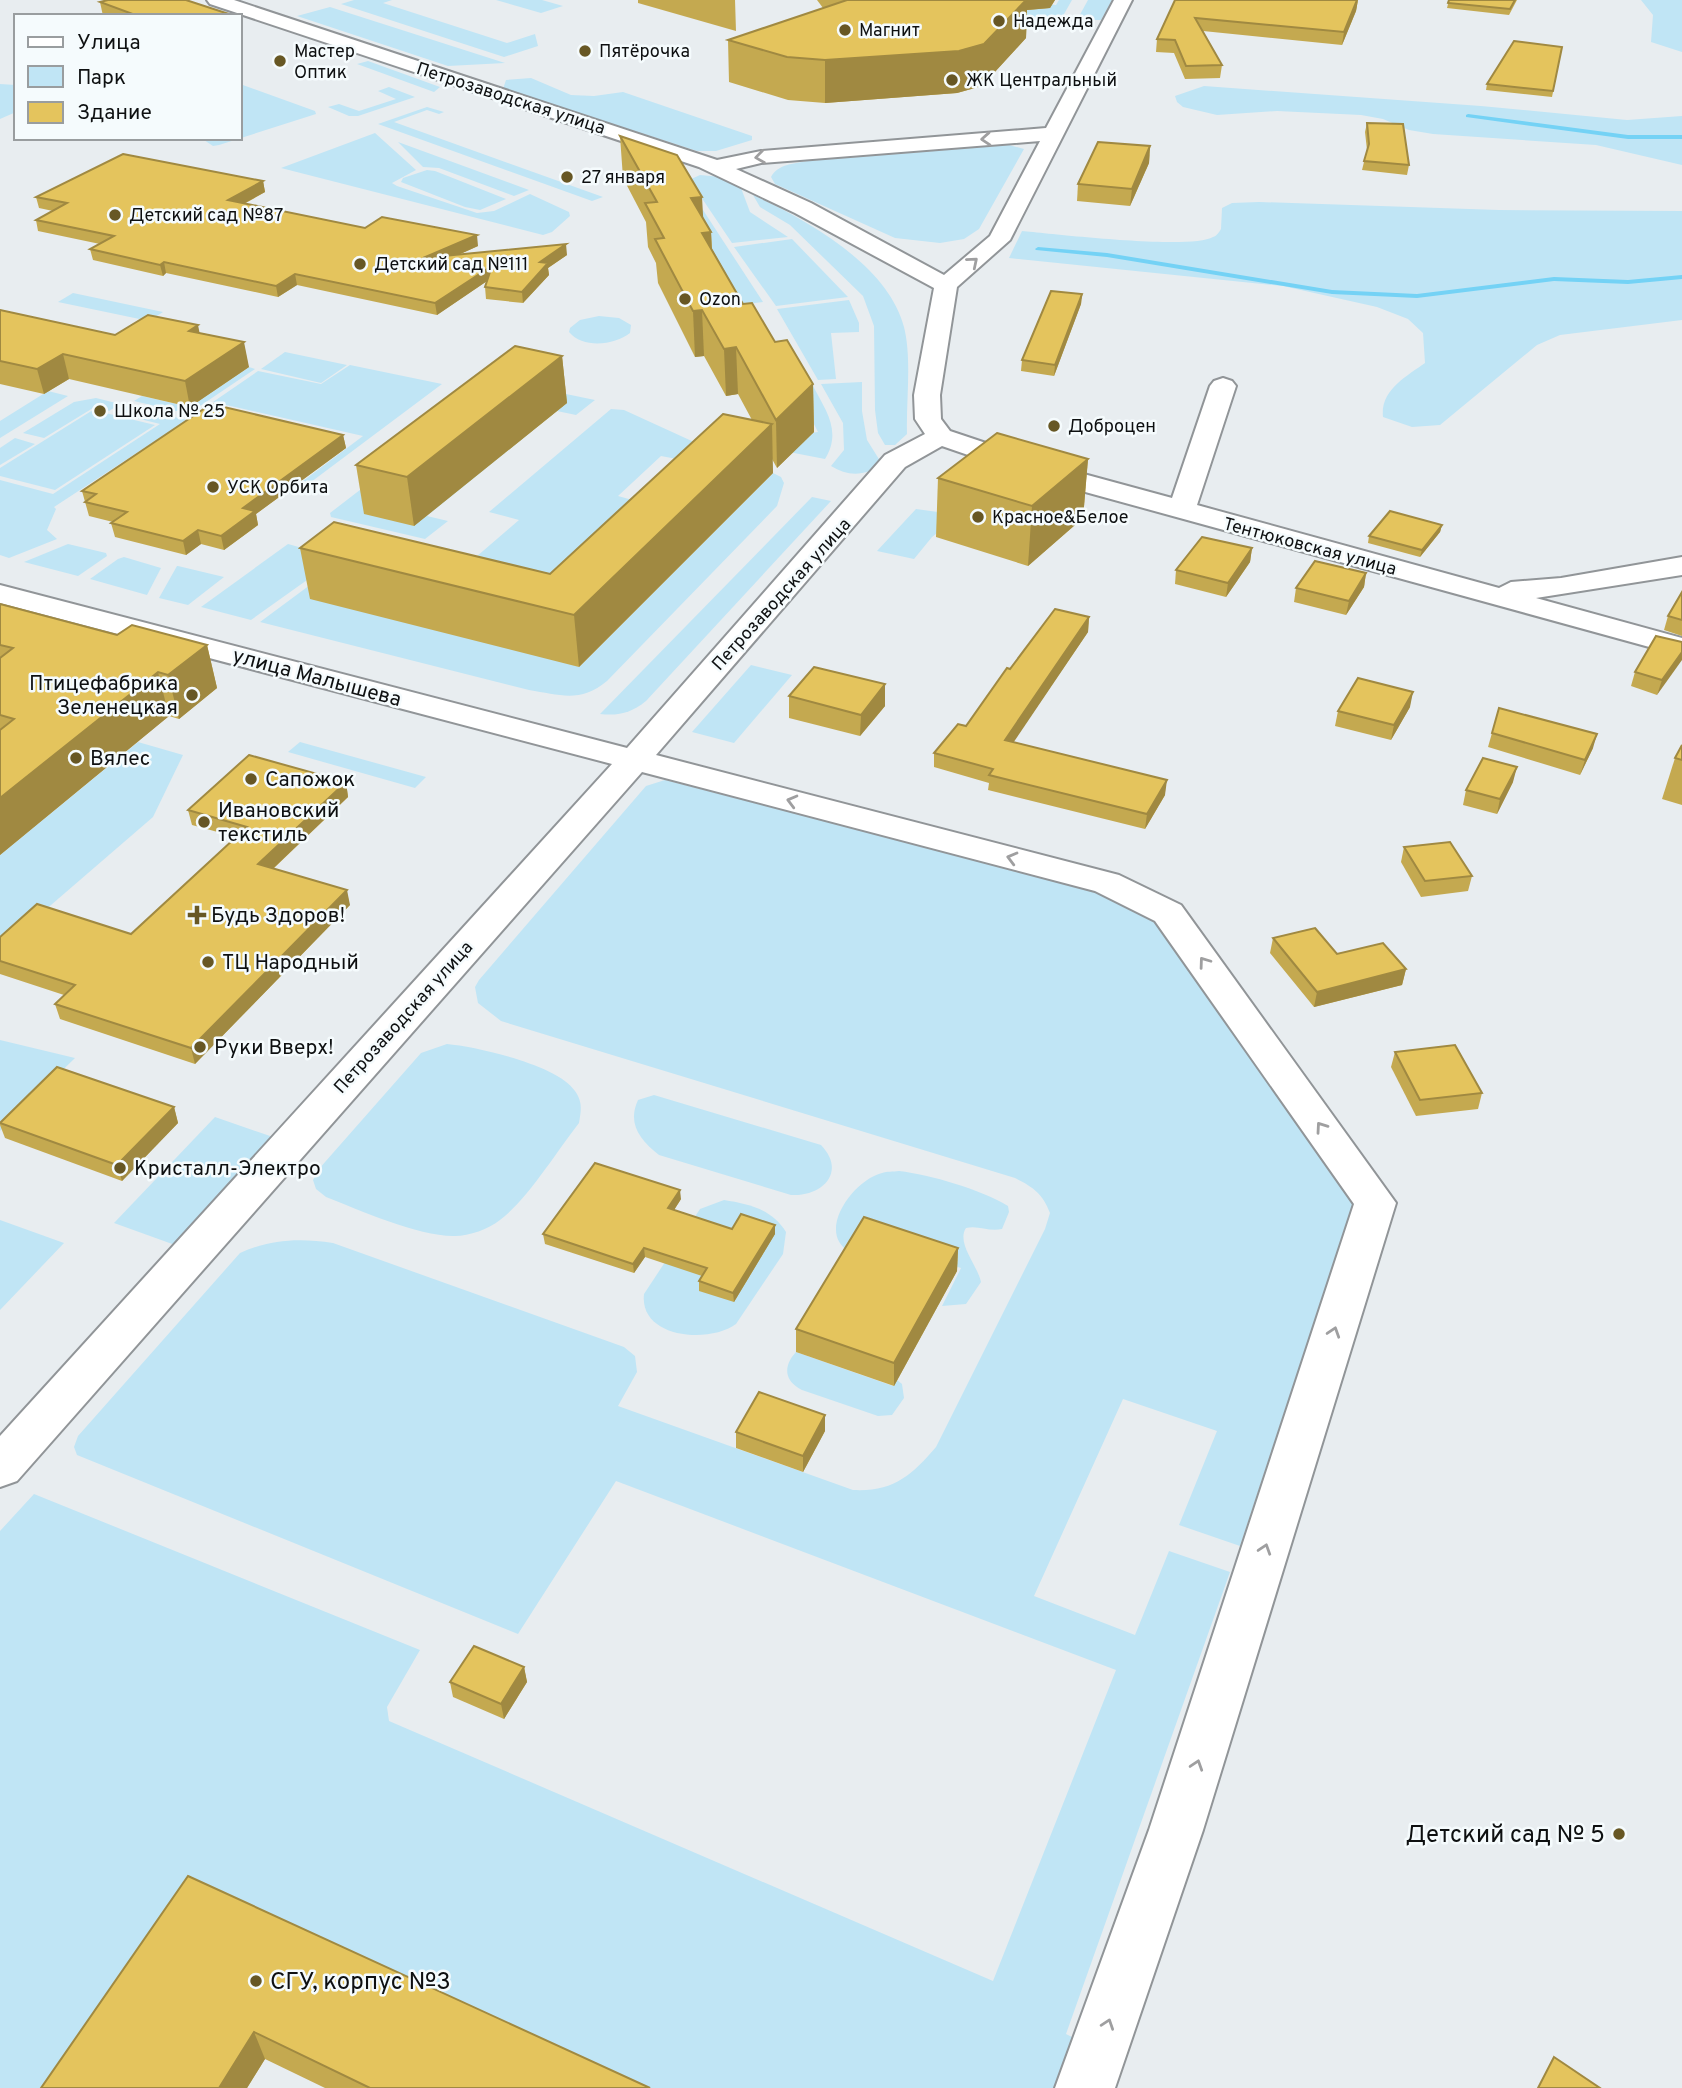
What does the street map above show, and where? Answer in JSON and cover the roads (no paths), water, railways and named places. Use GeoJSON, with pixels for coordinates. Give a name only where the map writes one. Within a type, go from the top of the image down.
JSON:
{"type":"FeatureCollection","features":[{"type":"Feature","properties":{"kind":"street","name":"Петрозаводская улица"},"geometry":{"type":"LineString","coordinates":[[216,0],[715,167],[803,208],[946,285]]}},
{"type":"Feature","properties":{"kind":"street"},"geometry":{"type":"LineString","coordinates":[[941,437],[928,419],[927,395],[946,285],[999,240],[1124,0]]}},
{"type":"Feature","properties":{"kind":"street"},"geometry":{"type":"LineString","coordinates":[[715,167],[761,157],[1054,134]]}},
{"type":"Feature","properties":{"kind":"street"},"geometry":{"type":"LineString","coordinates":[[1182,510],[1223,386]]}},
{"type":"Feature","properties":{"kind":"street","name":"Петрозаводская улица"},"geometry":{"type":"LineString","coordinates":[[0,1468],[634,760],[895,461],[915,448],[941,437]]}},
{"type":"Feature","properties":{"kind":"street","name":"Тентюковская улица"},"geometry":{"type":"LineString","coordinates":[[941,437],[1048,473],[1682,647]]}},
{"type":"Feature","properties":{"kind":"street"},"geometry":{"type":"LineString","coordinates":[[1485,594],[1561,587],[1682,566]]}},
{"type":"Feature","properties":{"kind":"street","name":"улица Малышева"},"geometry":{"type":"LineString","coordinates":[[0,594],[1107,883],[1168,913],[1375,1203],[1176,1830],[1085,2088]]}},
{"type":"Feature","properties":{"kind":"waterway"},"geometry":{"type":"LineString","coordinates":[[1468,116],[1628,137],[1682,137]]}},
{"type":"Feature","properties":{"kind":"waterway"},"geometry":{"type":"LineString","coordinates":[[1038,249],[1107,255],[1332,292],[1417,296],[1554,279],[1628,282],[1682,277]]}},
{"type":"Feature","properties":{"kind":"place","name":"Надежда"},"geometry":{"type":"Point","coordinates":[999,21]}},
{"type":"Feature","properties":{"kind":"place","name":"Магнит"},"geometry":{"type":"Point","coordinates":[845,30]}},
{"type":"Feature","properties":{"kind":"place","name":"Пятёрочка"},"geometry":{"type":"Point","coordinates":[585,51]}},
{"type":"Feature","properties":{"kind":"place","name":"Мастер Оптик"},"geometry":{"type":"Point","coordinates":[280,61]}},
{"type":"Feature","properties":{"kind":"place","name":"ЖК Центральный"},"geometry":{"type":"Point","coordinates":[952,80]}},
{"type":"Feature","properties":{"kind":"place","name":"27 января"},"geometry":{"type":"Point","coordinates":[567,177]}},
{"type":"Feature","properties":{"kind":"place","name":"Детский сад №87"},"geometry":{"type":"Point","coordinates":[115,215]}},
{"type":"Feature","properties":{"kind":"place","name":"Детский сад №111"},"geometry":{"type":"Point","coordinates":[360,264]}},
{"type":"Feature","properties":{"kind":"place","name":"Ozon"},"geometry":{"type":"Point","coordinates":[685,299]}},
{"type":"Feature","properties":{"kind":"place","name":"Школа № 25"},"geometry":{"type":"Point","coordinates":[100,411]}},
{"type":"Feature","properties":{"kind":"place","name":"Доброцен"},"geometry":{"type":"Point","coordinates":[1054,426]}},
{"type":"Feature","properties":{"kind":"place","name":"УСК Орбита"},"geometry":{"type":"Point","coordinates":[213,487]}},
{"type":"Feature","properties":{"kind":"place","name":"Красное&Белое"},"geometry":{"type":"Point","coordinates":[978,517]}},
{"type":"Feature","properties":{"kind":"place","name":"Птицефабрика Зеленецкая"},"geometry":{"type":"Point","coordinates":[192,695]}},
{"type":"Feature","properties":{"kind":"place","name":"Вялес"},"geometry":{"type":"Point","coordinates":[76,758]}},
{"type":"Feature","properties":{"kind":"place","name":"Сапожок"},"geometry":{"type":"Point","coordinates":[251,779]}},
{"type":"Feature","properties":{"kind":"place","name":"Ивановский текстиль"},"geometry":{"type":"Point","coordinates":[204,822]}},
{"type":"Feature","properties":{"kind":"place","name":"Будь Здоров!"},"geometry":{"type":"Point","coordinates":[197,915]}},
{"type":"Feature","properties":{"kind":"place","name":"ТЦ Народный"},"geometry":{"type":"Point","coordinates":[208,962]}},
{"type":"Feature","properties":{"kind":"place","name":"Руки Вверх!"},"geometry":{"type":"Point","coordinates":[200,1047]}},
{"type":"Feature","properties":{"kind":"place","name":"Кристалл-Электро"},"geometry":{"type":"Point","coordinates":[120,1168]}},
{"type":"Feature","properties":{"kind":"place","name":"Детский сад № 5"},"geometry":{"type":"Point","coordinates":[1619,1834]}},
{"type":"Feature","properties":{"kind":"place","name":"СГУ, корпус №3"},"geometry":{"type":"Point","coordinates":[256,1981]}}]}
